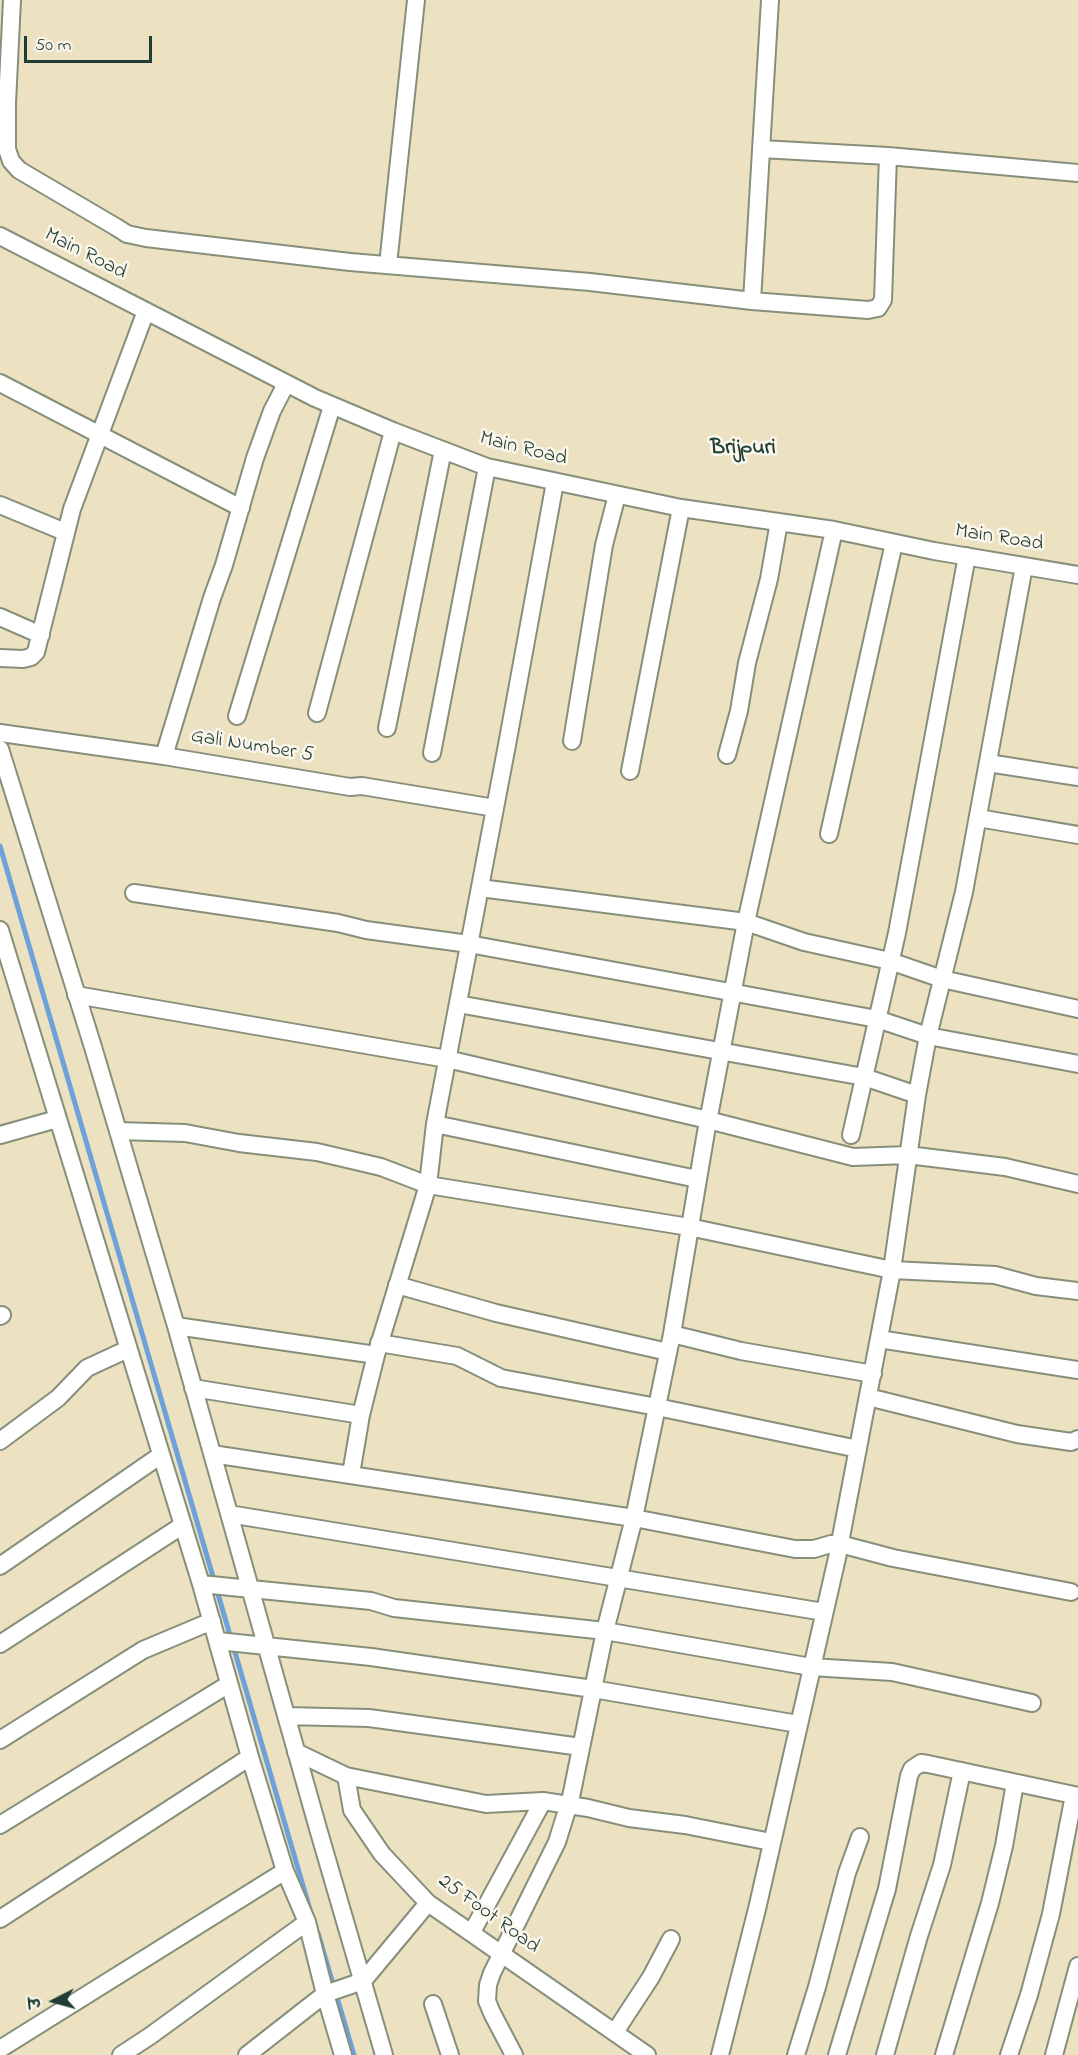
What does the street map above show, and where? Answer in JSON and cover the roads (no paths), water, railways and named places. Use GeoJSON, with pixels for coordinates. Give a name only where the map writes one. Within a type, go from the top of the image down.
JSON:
{"type":"FeatureCollection","features":[{"type":"Feature","properties":{"kind":"street"},"geometry":{"type":"LineString","coordinates":[[12,0],[7,139],[10,161],[19,170],[116,228],[136,236],[388,265],[590,282],[752,301],[868,310],[878,308],[883,300],[888,156]]}},
{"type":"Feature","properties":{"kind":"street"},"geometry":{"type":"LineString","coordinates":[[388,265],[416,0]]}},
{"type":"Feature","properties":{"kind":"street"},"geometry":{"type":"LineString","coordinates":[[752,301],[770,0]]}},
{"type":"Feature","properties":{"kind":"street"},"geometry":{"type":"LineString","coordinates":[[761,149],[888,156],[1078,173]]}},
{"type":"Feature","properties":{"kind":"street","name":"Main Road"},"geometry":{"type":"LineString","coordinates":[[0,236],[332,406],[487,467],[681,508],[834,530],[894,543],[1078,575]]}},
{"type":"Feature","properties":{"kind":"street"},"geometry":{"type":"LineString","coordinates":[[0,658],[31,657],[36,652],[72,509],[146,311]]}},
{"type":"Feature","properties":{"kind":"street"},"geometry":{"type":"LineString","coordinates":[[0,383],[241,508]]}},
{"type":"Feature","properties":{"kind":"street"},"geometry":{"type":"LineString","coordinates":[[164,756],[255,458],[272,411],[286,384]]}},
{"type":"Feature","properties":{"kind":"street"},"geometry":{"type":"LineString","coordinates":[[237,716],[332,406]]}},
{"type":"Feature","properties":{"kind":"street"},"geometry":{"type":"LineString","coordinates":[[317,713],[393,431]]}},
{"type":"Feature","properties":{"kind":"street"},"geometry":{"type":"LineString","coordinates":[[387,728],[443,450]]}},
{"type":"Feature","properties":{"kind":"street"},"geometry":{"type":"LineString","coordinates":[[432,753],[487,467]]}},
{"type":"Feature","properties":{"kind":"street"},"geometry":{"type":"LineString","coordinates":[[351,1474],[361,1415],[377,1349],[428,1185],[435,1124],[555,482]]}},
{"type":"Feature","properties":{"kind":"street"},"geometry":{"type":"LineString","coordinates":[[572,741],[604,545],[617,495]]}},
{"type":"Feature","properties":{"kind":"street"},"geometry":{"type":"LineString","coordinates":[[0,505],[65,532]]}},
{"type":"Feature","properties":{"kind":"street"},"geometry":{"type":"LineString","coordinates":[[630,771],[681,508]]}},
{"type":"Feature","properties":{"kind":"street"},"geometry":{"type":"LineString","coordinates":[[727,755],[739,711],[747,663],[769,579],[779,522]]}},
{"type":"Feature","properties":{"kind":"street"},"geometry":{"type":"LineString","coordinates":[[514,2055],[492,2013],[488,2001],[488,1985],[501,1953],[557,1842],[569,1805],[605,1631],[634,1518],[672,1334],[697,1179],[746,922],[834,530]]}},
{"type":"Feature","properties":{"kind":"street"},"geometry":{"type":"LineString","coordinates":[[829,834],[894,543]]}},
{"type":"Feature","properties":{"kind":"street"},"geometry":{"type":"LineString","coordinates":[[850,1135],[890,961],[967,556]]}},
{"type":"Feature","properties":{"kind":"street"},"geometry":{"type":"LineString","coordinates":[[720,2055],[757,1910],[840,1544],[892,1270],[927,1035],[964,892],[1024,566]]}},
{"type":"Feature","properties":{"kind":"street"},"geometry":{"type":"LineString","coordinates":[[0,617],[41,635]]}},
{"type":"Feature","properties":{"kind":"street","name":"Gali Number 5"},"geometry":{"type":"LineString","coordinates":[[0,733],[164,756],[350,787],[362,786],[495,808]]}},
{"type":"Feature","properties":{"kind":"street"},"geometry":{"type":"LineString","coordinates":[[0,749],[176,1326],[384,2055]]}},
{"type":"Feature","properties":{"kind":"street"},"geometry":{"type":"LineString","coordinates":[[988,763],[1078,777]]}},
{"type":"Feature","properties":{"kind":"street"},"geometry":{"type":"LineString","coordinates":[[978,818],[1078,835]]}},
{"type":"Feature","properties":{"kind":"street"},"geometry":{"type":"LineString","coordinates":[[480,888],[746,922],[804,942],[890,961],[942,979],[1078,1009]]}},
{"type":"Feature","properties":{"kind":"street"},"geometry":{"type":"LineString","coordinates":[[134,893],[470,944],[877,1019],[927,1035],[1078,1064]]}},
{"type":"Feature","properties":{"kind":"street"},"geometry":{"type":"LineString","coordinates":[[0,930],[4,958],[57,1119],[201,1584],[285,1871],[307,1922],[343,2055]]}},
{"type":"Feature","properties":{"kind":"street"},"geometry":{"type":"LineString","coordinates":[[76,995],[447,1059],[708,1120],[853,1157],[908,1155],[1005,1167],[1078,1184]]}},
{"type":"Feature","properties":{"kind":"street"},"geometry":{"type":"LineString","coordinates":[[458,1004],[864,1077],[917,1095]]}},
{"type":"Feature","properties":{"kind":"street"},"geometry":{"type":"LineString","coordinates":[[0,1135],[57,1119]]}},
{"type":"Feature","properties":{"kind":"street"},"geometry":{"type":"LineString","coordinates":[[435,1124],[697,1179]]}},
{"type":"Feature","properties":{"kind":"street"},"geometry":{"type":"LineString","coordinates":[[118,1131],[185,1133],[239,1143],[317,1152],[381,1167],[428,1185],[689,1227],[892,1270],[995,1275],[1036,1286],[1078,1291]]}},
{"type":"Feature","properties":{"kind":"street"},"geometry":{"type":"LineString","coordinates":[[397,1285],[496,1312],[668,1352]]}},
{"type":"Feature","properties":{"kind":"street"},"geometry":{"type":"LineString","coordinates":[[176,1326],[457,1356],[501,1378],[657,1407],[858,1449]]}},
{"type":"Feature","properties":{"kind":"street"},"geometry":{"type":"LineString","coordinates":[[672,1334],[741,1351],[873,1374]]}},
{"type":"Feature","properties":{"kind":"street"},"geometry":{"type":"LineString","coordinates":[[879,1339],[1078,1370]]}},
{"type":"Feature","properties":{"kind":"street"},"geometry":{"type":"LineString","coordinates":[[0,1442],[58,1398],[87,1368],[128,1349]]}},
{"type":"Feature","properties":{"kind":"street"},"geometry":{"type":"LineString","coordinates":[[193,1388],[361,1415]]}},
{"type":"Feature","properties":{"kind":"street"},"geometry":{"type":"LineString","coordinates":[[868,1397],[1017,1434],[1071,1442],[1078,1438]]}},
{"type":"Feature","properties":{"kind":"street"},"geometry":{"type":"LineString","coordinates":[[212,1454],[634,1518],[795,1549],[814,1549],[840,1544],[893,1558],[1071,1593]]}},
{"type":"Feature","properties":{"kind":"street"},"geometry":{"type":"LineString","coordinates":[[0,1566],[161,1455]]}},
{"type":"Feature","properties":{"kind":"street"},"geometry":{"type":"LineString","coordinates":[[229,1514],[824,1612]]}},
{"type":"Feature","properties":{"kind":"street"},"geometry":{"type":"LineString","coordinates":[[0,1644],[183,1526]]}},
{"type":"Feature","properties":{"kind":"street"},"geometry":{"type":"LineString","coordinates":[[201,1584],[370,1601],[394,1608],[605,1631],[811,1666],[892,1672],[1032,1703]]}},
{"type":"Feature","properties":{"kind":"street"},"geometry":{"type":"LineString","coordinates":[[0,1740],[143,1650],[212,1622]]}},
{"type":"Feature","properties":{"kind":"street"},"geometry":{"type":"LineString","coordinates":[[218,1641],[371,1657],[593,1689],[798,1724]]}},
{"type":"Feature","properties":{"kind":"street"},"geometry":{"type":"LineString","coordinates":[[0,1825],[229,1684]]}},
{"type":"Feature","properties":{"kind":"street"},"geometry":{"type":"LineString","coordinates":[[286,1716],[369,1718],[581,1747]]}},
{"type":"Feature","properties":{"kind":"street"},"geometry":{"type":"LineString","coordinates":[[296,1752],[346,1776],[486,1804],[543,1801],[771,1842]]}},
{"type":"Feature","properties":{"kind":"street"},"geometry":{"type":"LineString","coordinates":[[0,1919],[250,1757]]}},
{"type":"Feature","properties":{"kind":"street"},"geometry":{"type":"LineString","coordinates":[[837,2055],[887,1889],[909,1776],[912,1769],[921,1763],[1076,1796],[1051,1914],[1029,1995],[1009,2055]]}},
{"type":"Feature","properties":{"kind":"street"},"geometry":{"type":"LineString","coordinates":[[885,2055],[942,1865],[962,1771]]}},
{"type":"Feature","properties":{"kind":"street","name":"25 Foot Road"},"geometry":{"type":"LineString","coordinates":[[346,1776],[352,1810],[382,1854],[428,1903],[647,2055]]}},
{"type":"Feature","properties":{"kind":"street"},"geometry":{"type":"LineString","coordinates":[[944,2055],[990,1904],[1004,1846],[1015,1783]]}},
{"type":"Feature","properties":{"kind":"street"},"geometry":{"type":"LineString","coordinates":[[472,1932],[543,1801]]}},
{"type":"Feature","properties":{"kind":"street"},"geometry":{"type":"LineString","coordinates":[[796,2055],[808,2020],[847,1874],[860,1837]]}},
{"type":"Feature","properties":{"kind":"street"},"geometry":{"type":"LineString","coordinates":[[0,2049],[285,1871]]}},
{"type":"Feature","properties":{"kind":"street"},"geometry":{"type":"LineString","coordinates":[[247,2055],[325,1994],[363,1981],[428,1903]]}},
{"type":"Feature","properties":{"kind":"street"},"geometry":{"type":"LineString","coordinates":[[121,2055],[307,1922]]}},
{"type":"Feature","properties":{"kind":"street"},"geometry":{"type":"LineString","coordinates":[[615,2032],[651,1977],[671,1939]]}},
{"type":"Feature","properties":{"kind":"street"},"geometry":{"type":"LineString","coordinates":[[1054,2055],[1078,1966]]}},
{"type":"Feature","properties":{"kind":"street"},"geometry":{"type":"LineString","coordinates":[[433,2004],[450,2055]]}},
{"type":"Feature","properties":{"kind":"waterway"},"geometry":{"type":"LineString","coordinates":[[0,846],[311,1913]]}},
{"type":"Feature","properties":{"kind":"waterway"},"geometry":{"type":"LineString","coordinates":[[318,1933],[354,2055]]}},
{"type":"Feature","properties":{"kind":"district","name":"Brijpuri"},"geometry":{"type":"Point","coordinates":[743,449]}}]}
